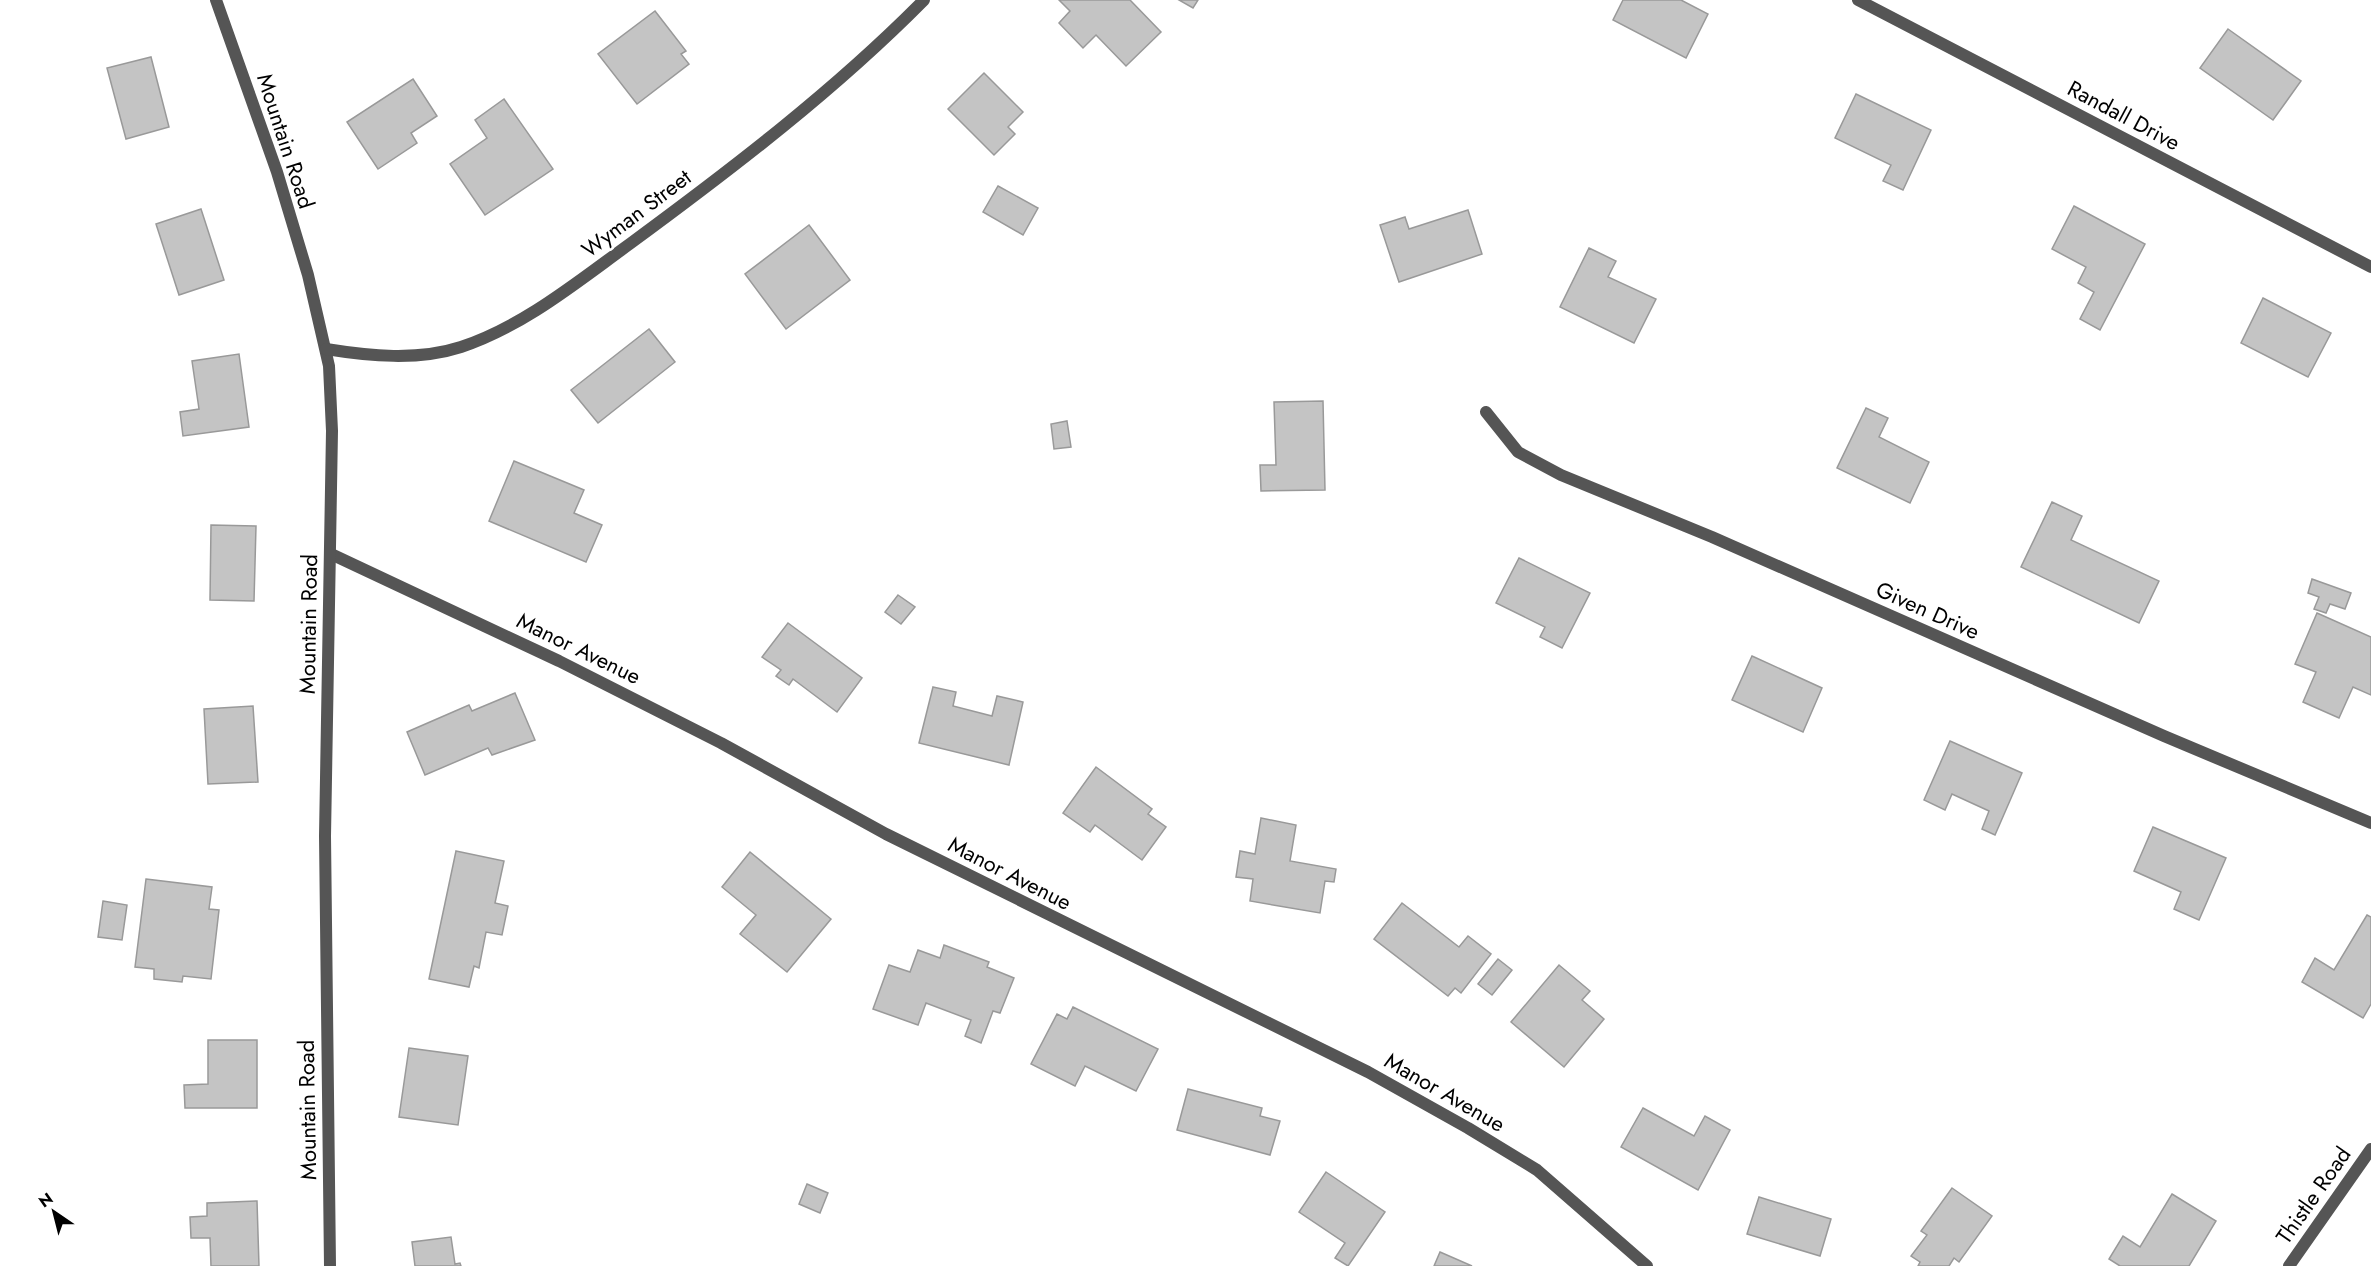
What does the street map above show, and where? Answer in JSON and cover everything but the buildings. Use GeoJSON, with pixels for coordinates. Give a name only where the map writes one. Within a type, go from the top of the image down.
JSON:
{"type":"FeatureCollection","features":[{"type":"Feature","properties":{"kind":"street","name":"Mountain Road"},"geometry":{"type":"LineString","coordinates":[[216,0],[277,172],[308,275],[330,366],[333,431],[325,836],[330,1266]]}},
{"type":"Feature","properties":{"kind":"street","name":"Wyman Street"},"geometry":{"type":"LineString","coordinates":[[326,349],[370,357],[415,354],[458,348],[496,334],[557,297],[678,208],[832,87],[882,43],[924,0]]}},
{"type":"Feature","properties":{"kind":"street","name":"Randall Drive"},"geometry":{"type":"LineString","coordinates":[[1858,0],[2371,267]]}},
{"type":"Feature","properties":{"kind":"street","name":"Given Drive"},"geometry":{"type":"LineString","coordinates":[[1486,412],[1518,452],[1561,475],[1712,537],[2164,736],[2371,823]]}},
{"type":"Feature","properties":{"kind":"street","name":"Manor Avenue"},"geometry":{"type":"LineString","coordinates":[[331,554],[559,661],[721,743],[886,834],[1368,1072],[1537,1170],[1647,1266]]}},
{"type":"Feature","properties":{"kind":"street","name":"Thistle Road"},"geometry":{"type":"LineString","coordinates":[[2289,1266],[2371,1149]]}}]}
